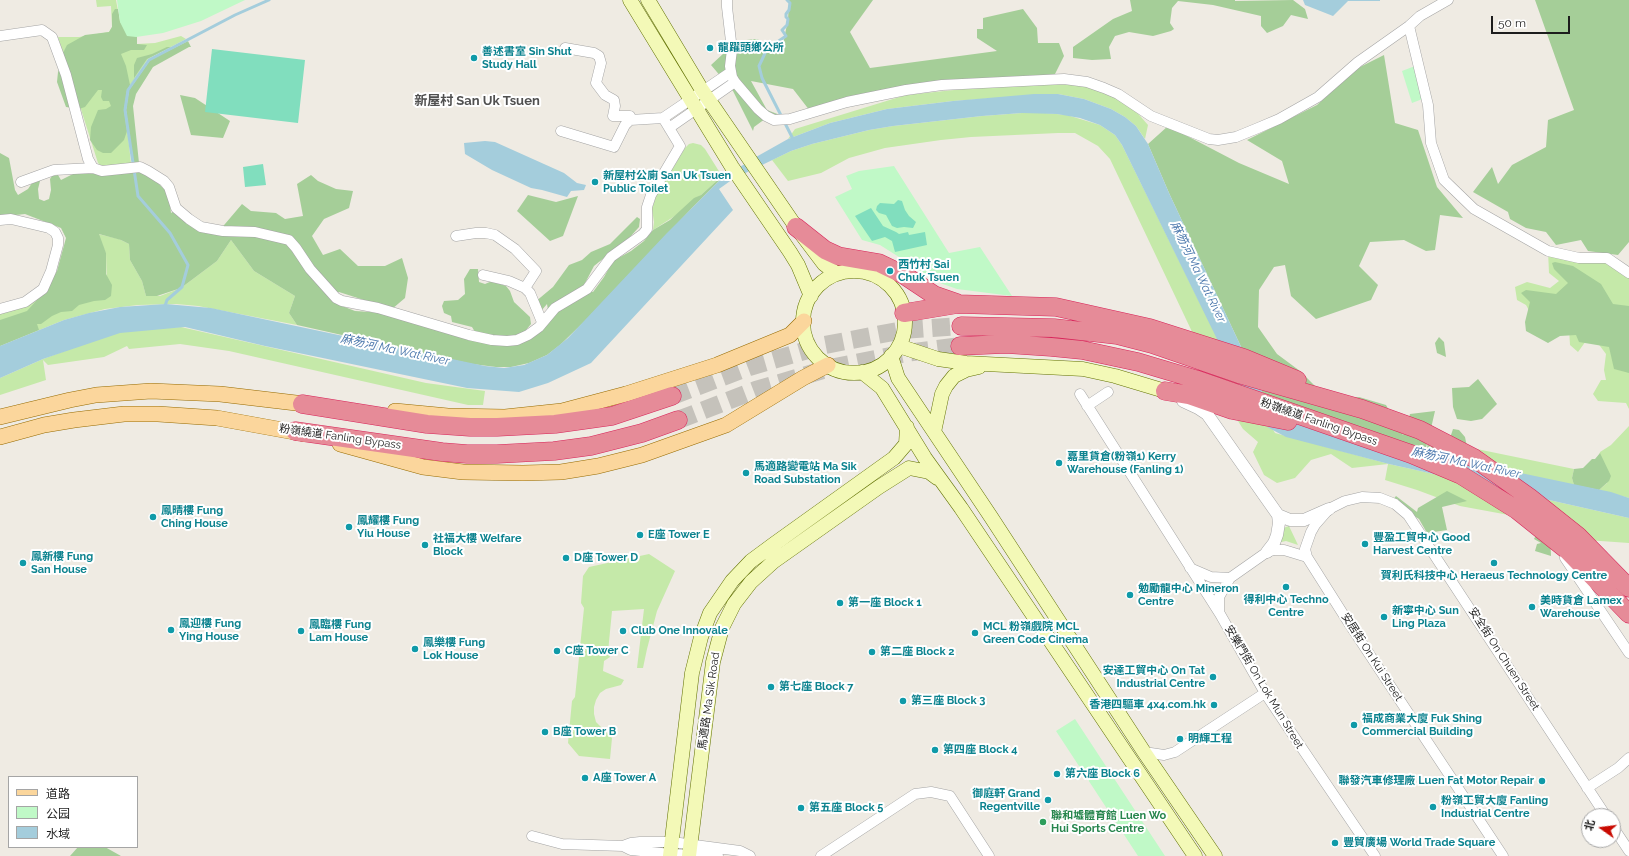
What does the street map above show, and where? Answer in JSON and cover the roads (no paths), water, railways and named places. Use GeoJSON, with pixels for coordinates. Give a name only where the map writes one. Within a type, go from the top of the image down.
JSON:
{"type":"FeatureCollection","features":[{"type":"Feature","properties":{"kind":"highway"},"geometry":{"type":"LineString","coordinates":[[796,227],[825,250],[838,256],[880,263],[904,275],[934,295],[958,304]]}},
{"type":"Feature","properties":{"kind":"highway"},"geometry":{"type":"LineString","coordinates":[[904,313],[958,304],[1056,307],[1150,328],[1201,353]]}},
{"type":"Feature","properties":{"kind":"highway","name":"粉嶺繞道 Fanling Bypass"},"geometry":{"type":"LineString","coordinates":[[961,326],[1032,327],[1103,334],[1201,353],[1239,374],[1362,409],[1420,430],[1474,458],[1529,497],[1578,536],[1629,588]]}},
{"type":"Feature","properties":{"kind":"highway","name":"粉嶺繞道 Fanling Bypass"},"geometry":{"type":"LineString","coordinates":[[960,346],[1006,344],[1082,350],[1138,362],[1192,387],[1355,434],[1461,475],[1517,510],[1567,550],[1629,614]]}},
{"type":"Feature","properties":{"kind":"highway"},"geometry":{"type":"LineString","coordinates":[[1165,391],[1192,387]]}},
{"type":"Feature","properties":{"kind":"highway"},"geometry":{"type":"LineString","coordinates":[[302,404],[427,424],[497,427],[555,424],[612,416],[672,396]]}},
{"type":"Feature","properties":{"kind":"highway","name":"粉嶺繞道 Fanling Bypass"},"geometry":{"type":"LineString","coordinates":[[295,431],[442,452],[497,454],[554,451],[591,446],[642,433],[678,420]]}},
{"type":"Feature","properties":{"kind":"main road"},"geometry":{"type":"LineString","coordinates":[[630,0],[732,167],[798,265],[811,296]]}},
{"type":"Feature","properties":{"kind":"main road"},"geometry":{"type":"LineString","coordinates":[[648,0],[706,95],[796,227],[824,264],[838,274]]}},
{"type":"Feature","properties":{"kind":"main road"},"geometry":{"type":"LineString","coordinates":[[846,271],[859,271],[872,274],[880,278],[893,289],[902,305],[904,313],[904,330],[895,351],[878,366],[862,372],[848,372],[828,366],[810,347],[806,339],[804,321],[806,308],[811,296],[822,282],[846,271]]}},
{"type":"Feature","properties":{"kind":"main road"},"geometry":{"type":"LineString","coordinates":[[0,417],[70,400],[122,393],[151,391],[195,392],[302,404],[460,416],[505,417],[562,411],[626,394],[717,365],[790,335],[804,321]]}},
{"type":"Feature","properties":{"kind":"main road"},"geometry":{"type":"LineString","coordinates":[[895,351],[966,363],[1082,369],[1115,376],[1165,391]]}},
{"type":"Feature","properties":{"kind":"main road"},"geometry":{"type":"LineString","coordinates":[[895,351],[898,378],[992,517],[1144,752],[1215,856]]}},
{"type":"Feature","properties":{"kind":"main road"},"geometry":{"type":"LineString","coordinates":[[934,432],[942,394],[954,376],[966,370],[989,364]]}},
{"type":"Feature","properties":{"kind":"main road"},"geometry":{"type":"LineString","coordinates":[[295,431],[422,467],[496,474],[561,472],[598,466],[642,455],[726,425],[803,378],[828,366]]}},
{"type":"Feature","properties":{"kind":"main road"},"geometry":{"type":"LineString","coordinates":[[862,372],[882,388],[942,482],[1195,856]]}},
{"type":"Feature","properties":{"kind":"main road","name":"粉嶺繞道 Fanling Bypass"},"geometry":{"type":"LineString","coordinates":[[0,437],[44,425],[124,414],[158,414],[217,418],[295,431]]}},
{"type":"Feature","properties":{"kind":"main road","name":"馬適路 Ma Sik Road"},"geometry":{"type":"LineString","coordinates":[[671,851],[692,673],[701,637],[710,614],[728,586],[751,561],[894,458],[906,444],[907,427]]}},
{"type":"Feature","properties":{"kind":"main road","name":"馬適路 Ma Sik Road"},"geometry":{"type":"LineString","coordinates":[[690,852],[713,662],[722,628],[731,610],[751,582],[773,562],[879,487],[909,468],[929,472],[942,482]]}},
{"type":"Feature","properties":{"kind":"street"},"geometry":{"type":"LineString","coordinates":[[727,0],[732,50],[730,66],[731,72],[735,82],[762,113],[770,118],[779,120],[790,119],[848,102],[913,89],[942,85],[1071,79],[1086,82],[1118,94],[1151,116],[1209,139],[1230,139],[1279,119],[1318,97],[1358,62],[1420,16],[1448,0]]}},
{"type":"Feature","properties":{"kind":"street"},"geometry":{"type":"LineString","coordinates":[[1408,26],[1428,105],[1431,143],[1444,180],[1474,209],[1548,250],[1579,258],[1607,258],[1629,273]]}},
{"type":"Feature","properties":{"kind":"street"},"geometry":{"type":"LineString","coordinates":[[0,36],[42,30],[52,37],[66,74],[88,159],[97,170]]}},
{"type":"Feature","properties":{"kind":"street"},"geometry":{"type":"LineString","coordinates":[[565,48],[594,53],[598,56],[601,63],[596,83],[605,95],[614,100],[615,106],[613,116],[630,116],[630,120]]}},
{"type":"Feature","properties":{"kind":"street"},"geometry":{"type":"LineString","coordinates":[[669,128],[693,104],[706,95],[731,72]]}},
{"type":"Feature","properties":{"kind":"street"},"geometry":{"type":"LineString","coordinates":[[706,95],[735,82]]}},
{"type":"Feature","properties":{"kind":"street"},"geometry":{"type":"LineString","coordinates":[[561,131],[614,147],[625,125],[630,120],[662,118],[693,104]]}},
{"type":"Feature","properties":{"kind":"street"},"geometry":{"type":"LineString","coordinates":[[21,182],[54,170],[97,170],[138,167],[148,171],[164,181],[169,187],[176,208],[189,220],[201,227],[223,231],[255,232],[289,240],[310,269],[336,298],[342,301],[378,308],[469,335],[492,340],[507,341],[517,340],[528,335],[555,308],[587,289],[611,257],[643,234],[647,229],[647,207],[651,195],[680,146],[662,118]]}},
{"type":"Feature","properties":{"kind":"street"},"geometry":{"type":"LineString","coordinates":[[0,220],[11,219],[49,228],[55,232],[58,238],[58,245],[51,272],[43,289],[24,302],[0,310]]}},
{"type":"Feature","properties":{"kind":"street"},"geometry":{"type":"LineString","coordinates":[[456,236],[486,233],[494,235],[515,249],[536,272],[525,288]]}},
{"type":"Feature","properties":{"kind":"street"},"geometry":{"type":"LineString","coordinates":[[483,275],[509,281],[525,288],[530,293],[542,322]]}},
{"type":"Feature","properties":{"kind":"street"},"geometry":{"type":"LineString","coordinates":[[1165,391],[1207,414],[1278,515],[1279,523],[1274,543],[1267,552],[1230,578],[1219,597],[1220,614]]}},
{"type":"Feature","properties":{"kind":"street"},"geometry":{"type":"LineString","coordinates":[[1087,406],[1108,392]]}},
{"type":"Feature","properties":{"kind":"street","name":"安樂門街 On Lok Mun Street"},"geometry":{"type":"LineString","coordinates":[[1080,394],[1220,614],[1266,693],[1308,758],[1375,856]]}},
{"type":"Feature","properties":{"kind":"street","name":"安全街 On Chuen Street"},"geometry":{"type":"LineString","coordinates":[[1307,557],[1306,549],[1311,532],[1319,519],[1329,509],[1353,498],[1372,497],[1392,502],[1408,515],[1601,808]]}},
{"type":"Feature","properties":{"kind":"street"},"geometry":{"type":"LineString","coordinates":[[1278,515],[1290,520],[1304,520],[1329,509]]}},
{"type":"Feature","properties":{"kind":"street"},"geometry":{"type":"LineString","coordinates":[[1267,552],[1284,550],[1307,557]]}},
{"type":"Feature","properties":{"kind":"street","name":"安居街 On Kui Street"},"geometry":{"type":"LineString","coordinates":[[1307,557],[1350,625],[1503,856]]}},
{"type":"Feature","properties":{"kind":"street"},"geometry":{"type":"LineString","coordinates":[[1565,558],[1629,653]]}},
{"type":"Feature","properties":{"kind":"street"},"geometry":{"type":"LineString","coordinates":[[1190,568],[1211,577],[1230,578]]}},
{"type":"Feature","properties":{"kind":"street"},"geometry":{"type":"LineString","coordinates":[[1144,752],[1164,755],[1175,752],[1266,693]]}},
{"type":"Feature","properties":{"kind":"street"},"geometry":{"type":"LineString","coordinates":[[1587,788],[1618,768],[1629,758]]}},
{"type":"Feature","properties":{"kind":"street"},"geometry":{"type":"LineString","coordinates":[[821,856],[915,794],[932,792],[950,796],[989,856]]}},
{"type":"Feature","properties":{"kind":"street"},"geometry":{"type":"LineString","coordinates":[[532,836],[562,844],[622,846],[630,850],[690,852],[740,851],[750,856]]}},
{"type":"Feature","properties":{"kind":"street"},"geometry":{"type":"LineString","coordinates":[[1621,839],[1629,851]]}},
{"type":"Feature","properties":{"kind":"street"},"geometry":{"type":"LineString","coordinates":[[690,852],[718,856]]}},
{"type":"Feature","properties":{"kind":"water"},"geometry":{"type":"Polygon","coordinates":[[[1303,0],[1380,1],[1348,1],[1333,16],[1305,5],[1303,0]]]}},
{"type":"Feature","properties":{"kind":"water","name":"麻笏河 Ma Wat River"},"geometry":{"type":"Polygon","coordinates":[[[1034,94],[1058,94],[1084,99],[1111,109],[1125,117],[1136,126],[1148,144],[1169,193],[1266,400],[1421,452],[1611,492],[1629,498],[1629,518],[1389,464],[1286,437],[1269,428],[1262,421],[1239,384],[1122,145],[1115,135],[1100,125],[1080,118],[1057,114],[1022,113],[982,116],[869,130],[812,144],[791,151],[733,179],[719,189],[733,210],[591,363],[548,383],[519,392],[467,388],[265,346],[185,327],[120,333],[43,359],[0,378],[0,346],[64,320],[89,313],[120,307],[166,304],[211,308],[485,366],[504,368],[524,365],[547,355],[568,338],[666,234],[722,178],[788,139],[830,123],[887,109],[953,101],[1034,94]]]}},
{"type":"Feature","properties":{"kind":"water"},"geometry":{"type":"Polygon","coordinates":[[[485,141],[495,142],[564,173],[577,183],[586,185],[584,190],[571,191],[567,197],[531,188],[492,170],[465,154],[464,143],[485,141]]]}},
{"type":"Feature","properties":{"kind":"waterway"},"geometry":{"type":"LineString","coordinates":[[165,306],[167,300],[182,287],[188,265],[170,233],[138,196],[125,110],[128,90],[149,60],[235,15],[269,0]]}},
{"type":"Feature","properties":{"kind":"waterway"},"geometry":{"type":"LineString","coordinates":[[787,0],[790,3],[789,10],[786,14],[788,19],[787,25],[782,30],[786,36],[767,49],[759,66],[762,78],[793,139]]}},
{"type":"Feature","properties":{"kind":"tunnel"},"geometry":{"type":"LineString","coordinates":[[672,396],[749,367],[825,345],[903,330],[961,326]]}},
{"type":"Feature","properties":{"kind":"tunnel"},"geometry":{"type":"LineString","coordinates":[[678,420],[756,390],[830,368],[906,353],[960,346]]}},
{"type":"Feature","properties":{"kind":"place","name":"龍躍頭鄉公所"},"geometry":{"type":"Point","coordinates":[710,48]}},
{"type":"Feature","properties":{"kind":"place","name":"善述書室 Sin Shut Study Hall"},"geometry":{"type":"Point","coordinates":[474,58]}},
{"type":"Feature","properties":{"kind":"place","name":"新屋村公廁 San Uk Tsuen Public Toilet"},"geometry":{"type":"Point","coordinates":[595,182]}},
{"type":"Feature","properties":{"kind":"place","name":"西竹村 Sai Chuk Tsuen"},"geometry":{"type":"Point","coordinates":[890,271]}},
{"type":"Feature","properties":{"kind":"place","name":"嘉里貨倉(粉嶺1) Kerry Warehouse (Fanling 1)"},"geometry":{"type":"Point","coordinates":[1059,463]}},
{"type":"Feature","properties":{"kind":"place","name":"馬適路變電站 Ma Sik Road Substation"},"geometry":{"type":"Point","coordinates":[746,473]}},
{"type":"Feature","properties":{"kind":"place","name":"鳳晴樓 Fung Ching House"},"geometry":{"type":"Point","coordinates":[153,517]}},
{"type":"Feature","properties":{"kind":"place","name":"鳳耀樓 Fung Yiu House"},"geometry":{"type":"Point","coordinates":[349,527]}},
{"type":"Feature","properties":{"kind":"place","name":"E座 Tower E"},"geometry":{"type":"Point","coordinates":[640,535]}},
{"type":"Feature","properties":{"kind":"place","name":"豐盈工貿中心 Good Harvest Centre"},"geometry":{"type":"Point","coordinates":[1365,544]}},
{"type":"Feature","properties":{"kind":"place","name":"社福大樓 Welfare Block"},"geometry":{"type":"Point","coordinates":[425,545]}},
{"type":"Feature","properties":{"kind":"place","name":"D座 Tower D"},"geometry":{"type":"Point","coordinates":[566,558]}},
{"type":"Feature","properties":{"kind":"place","name":"鳳新樓 Fung San House"},"geometry":{"type":"Point","coordinates":[23,563]}},
{"type":"Feature","properties":{"kind":"place","name":"賀利氏科技中心 Heraeus Technology Centre"},"geometry":{"type":"Point","coordinates":[1494,563]}},
{"type":"Feature","properties":{"kind":"place","name":"得利中心 Techno Centre"},"geometry":{"type":"Point","coordinates":[1286,587]}},
{"type":"Feature","properties":{"kind":"place","name":"勉勵龍中心 Mineron Centre"},"geometry":{"type":"Point","coordinates":[1130,595]}},
{"type":"Feature","properties":{"kind":"place","name":"第一座 Block 1"},"geometry":{"type":"Point","coordinates":[840,603]}},
{"type":"Feature","properties":{"kind":"place","name":"美時貨倉 Lamex Warehouse"},"geometry":{"type":"Point","coordinates":[1532,607]}},
{"type":"Feature","properties":{"kind":"place","name":"新寧中心 Sun Ling Plaza"},"geometry":{"type":"Point","coordinates":[1384,617]}},
{"type":"Feature","properties":{"kind":"place","name":"鳳迎樓 Fung Ying House"},"geometry":{"type":"Point","coordinates":[171,630]}},
{"type":"Feature","properties":{"kind":"place","name":"鳳臨樓 Fung Lam House"},"geometry":{"type":"Point","coordinates":[301,631]}},
{"type":"Feature","properties":{"kind":"place","name":"Club One Innovale"},"geometry":{"type":"Point","coordinates":[623,631]}},
{"type":"Feature","properties":{"kind":"place","name":"MCL 粉嶺戲院 MCL Green Code Cinema"},"geometry":{"type":"Point","coordinates":[975,633]}},
{"type":"Feature","properties":{"kind":"place","name":"鳳樂樓 Fung Lok House"},"geometry":{"type":"Point","coordinates":[415,649]}},
{"type":"Feature","properties":{"kind":"place","name":"C座 Tower C"},"geometry":{"type":"Point","coordinates":[557,651]}},
{"type":"Feature","properties":{"kind":"place","name":"第二座 Block 2"},"geometry":{"type":"Point","coordinates":[872,652]}},
{"type":"Feature","properties":{"kind":"place","name":"安達工貿中心 On Tat Industrial Centre"},"geometry":{"type":"Point","coordinates":[1213,677]}},
{"type":"Feature","properties":{"kind":"place","name":"第七座 Block 7"},"geometry":{"type":"Point","coordinates":[771,687]}},
{"type":"Feature","properties":{"kind":"place","name":"第三座 Block 3"},"geometry":{"type":"Point","coordinates":[903,701]}},
{"type":"Feature","properties":{"kind":"place","name":"香港四驅車 4x4.com.hk"},"geometry":{"type":"Point","coordinates":[1214,705]}},
{"type":"Feature","properties":{"kind":"place","name":"福成商業大廈 Fuk Shing Commercial Building"},"geometry":{"type":"Point","coordinates":[1354,725]}},
{"type":"Feature","properties":{"kind":"place","name":"B座 Tower B"},"geometry":{"type":"Point","coordinates":[545,732]}},
{"type":"Feature","properties":{"kind":"place","name":"明輝工程"},"geometry":{"type":"Point","coordinates":[1180,739]}},
{"type":"Feature","properties":{"kind":"place","name":"第四座 Block 4"},"geometry":{"type":"Point","coordinates":[935,750]}},
{"type":"Feature","properties":{"kind":"place","name":"第六座 Block 6"},"geometry":{"type":"Point","coordinates":[1057,774]}},
{"type":"Feature","properties":{"kind":"place","name":"A座 Tower A"},"geometry":{"type":"Point","coordinates":[585,778]}},
{"type":"Feature","properties":{"kind":"place","name":"聯發汽車修理廠 Luen Fat Motor Repair"},"geometry":{"type":"Point","coordinates":[1542,781]}},
{"type":"Feature","properties":{"kind":"place","name":"御庭軒 Grand Regentville"},"geometry":{"type":"Point","coordinates":[1048,800]}},
{"type":"Feature","properties":{"kind":"place","name":"粉嶺工貿大廈 Fanling Industrial Centre"},"geometry":{"type":"Point","coordinates":[1433,807]}},
{"type":"Feature","properties":{"kind":"place","name":"第五座 Block 5"},"geometry":{"type":"Point","coordinates":[801,808]}},
{"type":"Feature","properties":{"kind":"place","name":"聯和墟體育館 Luen Wo Hui Sports Centre"},"geometry":{"type":"Point","coordinates":[1043,822]}},
{"type":"Feature","properties":{"kind":"place","name":"豐貿廣場 World Trade Square"},"geometry":{"type":"Point","coordinates":[1335,843]}},
{"type":"Feature","properties":{"kind":"district","name":"新屋村 San Uk Tsuen"},"geometry":{"type":"Point","coordinates":[477,101]}}]}
